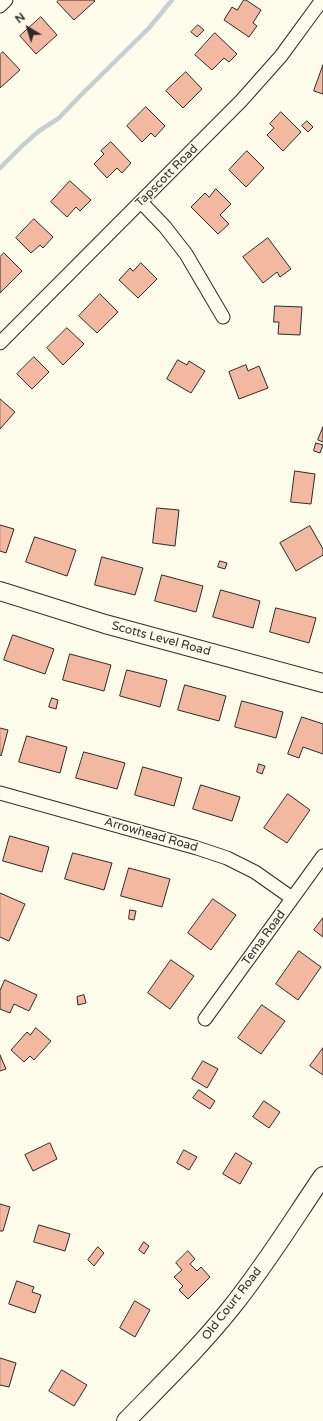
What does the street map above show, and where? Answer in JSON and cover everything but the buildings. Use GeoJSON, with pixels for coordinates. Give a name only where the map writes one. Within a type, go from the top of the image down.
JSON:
{"type":"FeatureCollection","features":[{"type":"Feature","properties":{"kind":"street"},"geometry":{"type":"LineString","coordinates":[[0,6],[6,0]]}},
{"type":"Feature","properties":{"kind":"street","name":"Tapscott Road"},"geometry":{"type":"LineString","coordinates":[[0,343],[241,101],[281,56],[322,4]]}},
{"type":"Feature","properties":{"kind":"street"},"geometry":{"type":"LineString","coordinates":[[141,202],[166,227],[186,254],[223,317]]}},
{"type":"Feature","properties":{"kind":"street","name":"Scotts Level Road"},"geometry":{"type":"LineString","coordinates":[[0,591],[105,624],[323,683]]}},
{"type":"Feature","properties":{"kind":"street","name":"Arrowhead Road"},"geometry":{"type":"LineString","coordinates":[[0,793],[198,848],[227,858],[255,872],[292,898]]}},
{"type":"Feature","properties":{"kind":"street","name":"Tema Road"},"geometry":{"type":"LineString","coordinates":[[205,1020],[323,856]]}},
{"type":"Feature","properties":{"kind":"street","name":"Old Court Road"},"geometry":{"type":"LineString","coordinates":[[126,1421],[199,1345],[232,1307],[323,1176]]}},
{"type":"Feature","properties":{"kind":"waterway"},"geometry":{"type":"LineString","coordinates":[[0,168],[39,131],[59,118],[149,28],[172,0]]}}]}
